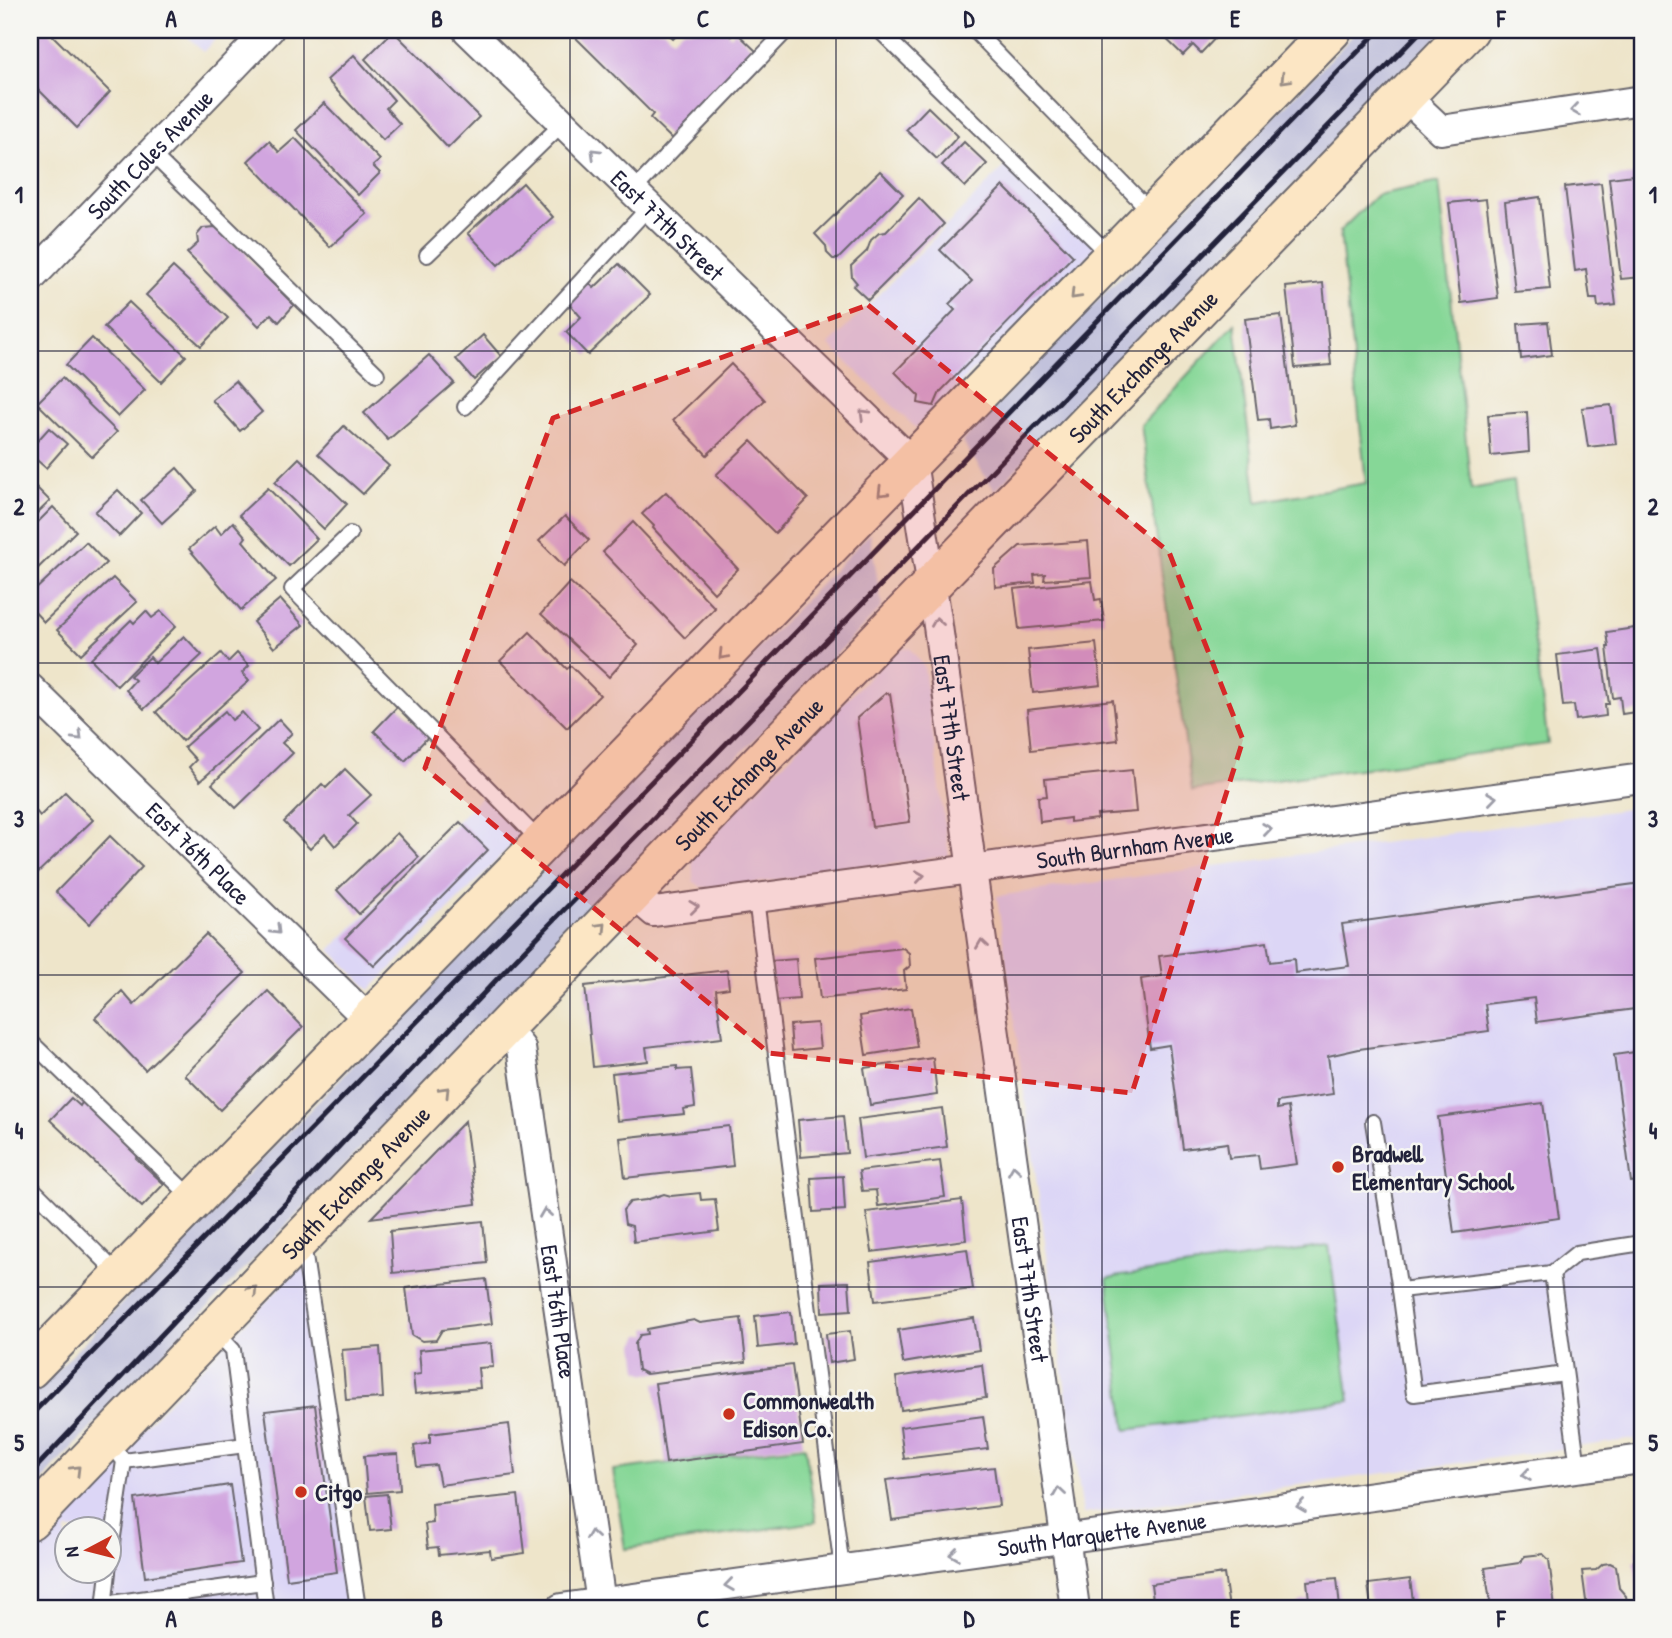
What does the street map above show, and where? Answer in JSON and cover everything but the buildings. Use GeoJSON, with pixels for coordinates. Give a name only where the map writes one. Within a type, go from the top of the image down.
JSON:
{"type":"FeatureCollection","features":[{"type":"Feature","properties":{"kind":"street","name":"South Coles Avenue"},"geometry":{"type":"LineString","coordinates":[[30,279],[269,30]]}},
{"type":"Feature","properties":{"kind":"street","name":"East 77th Street"},"geometry":{"type":"LineString","coordinates":[[467,30],[912,463],[932,585],[1075,1608]]}},
{"type":"Feature","properties":{"kind":"street"},"geometry":{"type":"LineString","coordinates":[[30,1369],[1332,30]]}},
{"type":"Feature","properties":{"kind":"street","name":"South Exchange Avenue"},"geometry":{"type":"LineString","coordinates":[[30,1520],[115,1451],[214,1331],[1469,30]]}},
{"type":"Feature","properties":{"kind":"street"},"geometry":{"type":"LineString","coordinates":[[1405,96],[1441,130],[1642,100]]}},
{"type":"Feature","properties":{"kind":"street","name":"East 76th Place"},"geometry":{"type":"LineString","coordinates":[[30,688],[369,1020]]}},
{"type":"Feature","properties":{"kind":"street","name":"South Burnham Avenue"},"geometry":{"type":"LineString","coordinates":[[634,894],[654,912],[1642,778]]}},
{"type":"Feature","properties":{"kind":"street","name":"East 76th Place"},"geometry":{"type":"LineString","coordinates":[[505,1028],[521,1048],[523,1056],[601,1603]]}},
{"type":"Feature","properties":{"kind":"street","name":"South Marquette Avenue"},"geometry":{"type":"LineString","coordinates":[[561,1608],[1642,1459]]}},
{"type":"Feature","properties":{"kind":"lane"},"geometry":{"type":"LineString","coordinates":[[465,407],[787,30]]}},
{"type":"Feature","properties":{"kind":"lane"},"geometry":{"type":"LineString","coordinates":[[879,30],[1112,257]]}},
{"type":"Feature","properties":{"kind":"lane"},"geometry":{"type":"LineString","coordinates":[[974,30],[1153,214]]}},
{"type":"Feature","properties":{"kind":"lane"},"geometry":{"type":"LineString","coordinates":[[427,255],[564,123]]}},
{"type":"Feature","properties":{"kind":"lane"},"geometry":{"type":"LineString","coordinates":[[151,153],[377,374]]}},
{"type":"Feature","properties":{"kind":"lane"},"geometry":{"type":"LineString","coordinates":[[350,534],[292,589],[541,842]]}},
{"type":"Feature","properties":{"kind":"lane"},"geometry":{"type":"LineString","coordinates":[[756,899],[842,1569]]}},
{"type":"Feature","properties":{"kind":"lane"},"geometry":{"type":"LineString","coordinates":[[30,1041],[195,1201]]}},
{"type":"Feature","properties":{"kind":"lane"},"geometry":{"type":"LineString","coordinates":[[1373,1122],[1414,1395],[1565,1374]]}},
{"type":"Feature","properties":{"kind":"lane"},"geometry":{"type":"LineString","coordinates":[[30,1186],[121,1277]]}},
{"type":"Feature","properties":{"kind":"lane"},"geometry":{"type":"LineString","coordinates":[[302,1239],[358,1608]]}},
{"type":"Feature","properties":{"kind":"lane"},"geometry":{"type":"LineString","coordinates":[[1400,1290],[1552,1273],[1577,1252],[1642,1243]]}},
{"type":"Feature","properties":{"kind":"lane"},"geometry":{"type":"LineString","coordinates":[[1552,1273],[1578,1468]]}},
{"type":"Feature","properties":{"kind":"lane"},"geometry":{"type":"LineString","coordinates":[[214,1331],[233,1350],[266,1608]]}},
{"type":"Feature","properties":{"kind":"lane"},"geometry":{"type":"LineString","coordinates":[[111,1516],[115,1451],[244,1445]]}},
{"type":"Feature","properties":{"kind":"lane"},"geometry":{"type":"LineString","coordinates":[[106,1586],[104,1606],[262,1582]]}},
{"type":"Feature","properties":{"kind":"highlighted area"},"geometry":{"type":"Polygon","coordinates":[[[868,305],[1169,552],[1243,740],[1132,1093],[769,1053],[425,768],[553,418],[868,305]]]}},
{"type":"Feature","properties":{"kind":"shaded area"},"geometry":{"type":"Polygon","coordinates":[[[181,30],[224,30],[203,52],[181,30]]]}},
{"type":"Feature","properties":{"kind":"shaded area"},"geometry":{"type":"Polygon","coordinates":[[[1358,30],[1444,30],[995,491],[962,441],[1358,30]]]}},
{"type":"Feature","properties":{"kind":"shaded area"},"geometry":{"type":"Polygon","coordinates":[[[1012,159],[1100,245],[916,428],[829,345],[1012,159]]]}},
{"type":"Feature","properties":{"kind":"shaded area"},"geometry":{"type":"Polygon","coordinates":[[[870,533],[882,607],[55,1466],[30,1497],[30,1394],[57,1370],[870,533]]]}},
{"type":"Feature","properties":{"kind":"shaded area"},"geometry":{"type":"Polygon","coordinates":[[[910,648],[924,667],[949,856],[713,889],[701,887],[693,881],[692,855],[897,649],[910,648]]]}},
{"type":"Feature","properties":{"kind":"shaded area"},"geometry":{"type":"Polygon","coordinates":[[[489,789],[528,829],[370,990],[330,950],[489,789]]]}},
{"type":"Feature","properties":{"kind":"shaded area","name":"Bradwell Elementary School"},"geometry":{"type":"Polygon","coordinates":[[[1642,807],[1642,1438],[1083,1514],[997,896],[1642,807]]]}},
{"type":"Feature","properties":{"kind":"shaded area"},"geometry":{"type":"Polygon","coordinates":[[[306,1261],[358,1608],[30,1608],[30,1544],[52,1521],[52,1586],[122,1586],[122,1516],[57,1516],[306,1261]]]}},
{"type":"Feature","properties":{"kind":"green space"},"geometry":{"type":"Polygon","coordinates":[[[1439,182],[1471,489],[1514,481],[1548,744],[1192,791],[1141,425],[1235,323],[1257,502],[1366,483],[1340,231],[1377,195],[1439,182]]]}},
{"type":"Feature","properties":{"kind":"green space"},"geometry":{"type":"Polygon","coordinates":[[[1329,1246],[1350,1401],[1126,1430],[1107,1278],[1329,1246]]]}},
{"type":"Feature","properties":{"kind":"green space"},"geometry":{"type":"Polygon","coordinates":[[[805,1446],[816,1522],[625,1549],[613,1470],[805,1446]]]}},
{"type":"Feature","properties":{"kind":"railway"},"geometry":{"type":"LineString","coordinates":[[30,1416],[559,877],[1379,30]]}},
{"type":"Feature","properties":{"kind":"railway"},"geometry":{"type":"LineString","coordinates":[[30,1474],[515,960],[1422,30]]}},
{"type":"Feature","properties":{"kind":"place","name":"Bradwell Elementary School"},"geometry":{"type":"Point","coordinates":[1338,1167]}},
{"type":"Feature","properties":{"kind":"place","name":"Commonwealth Edison Co."},"geometry":{"type":"Point","coordinates":[729,1414]}},
{"type":"Feature","properties":{"kind":"place","name":"Citgo"},"geometry":{"type":"Point","coordinates":[301,1492]}}]}
